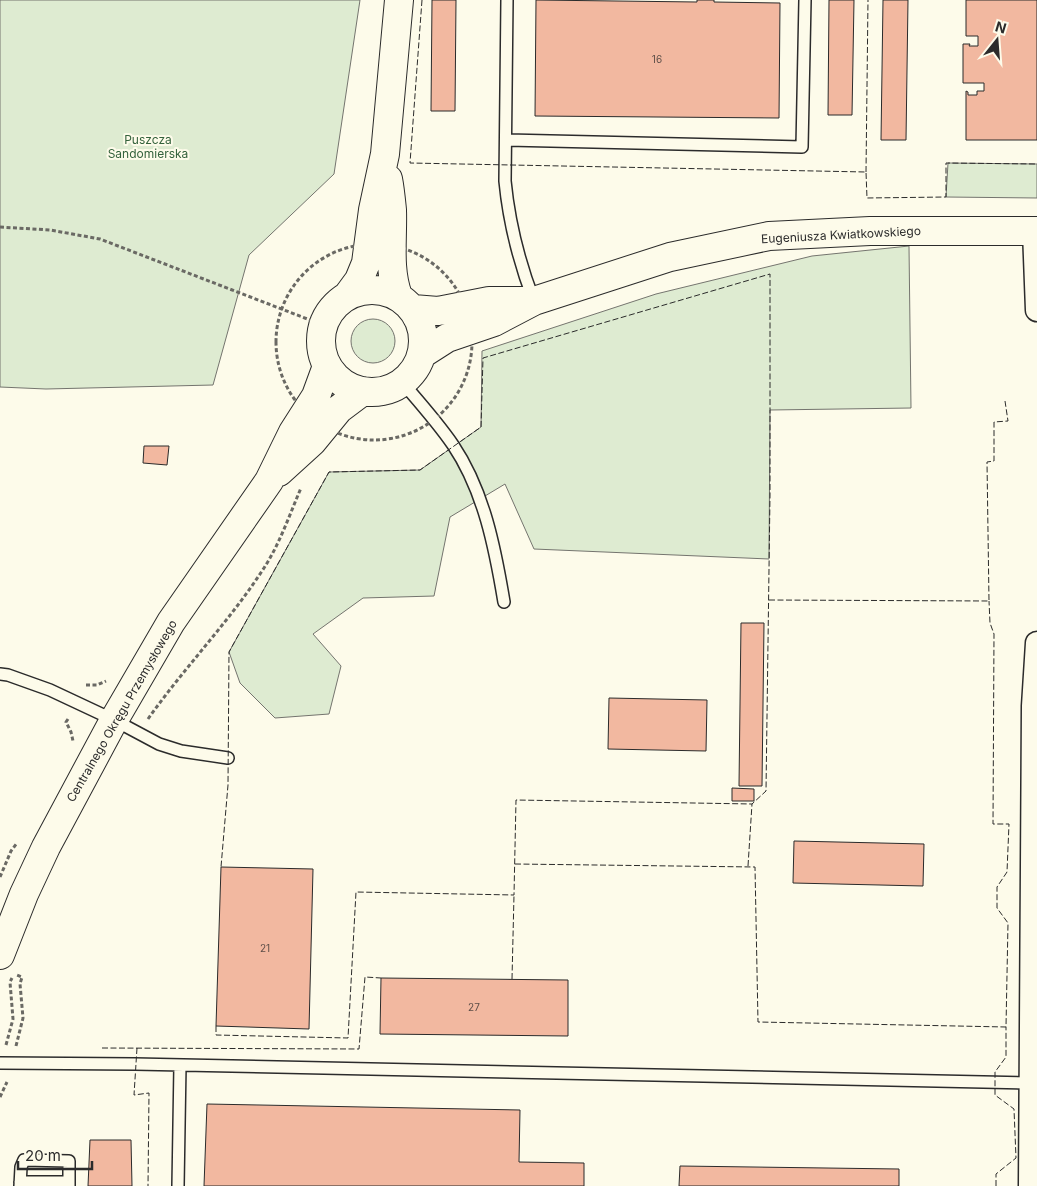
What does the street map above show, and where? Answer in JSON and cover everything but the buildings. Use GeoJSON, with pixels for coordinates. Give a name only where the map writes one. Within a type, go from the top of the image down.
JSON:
{"type":"FeatureCollection","features":[{"type":"Feature","properties":{"kind":"street"},"geometry":{"type":"LineString","coordinates":[[380,244],[391,263],[393,281],[405,303],[421,323],[424,338],[422,354],[414,370],[402,382],[390,389],[377,392],[349,387],[337,378],[327,366],[322,353],[320,339],[322,325],[332,308],[348,295],[359,280],[366,263],[380,244],[392,208],[385,154],[399,0]]}},
{"type":"Feature","properties":{"kind":"street","name":"Eugeniusza Kwiatkowskiego"},"geometry":{"type":"LineString","coordinates":[[422,354],[447,338],[472,328],[489,301],[534,301],[670,257],[769,236],[870,231],[1035,231]]}},
{"type":"Feature","properties":{"kind":"street"},"geometry":{"type":"LineString","coordinates":[[1035,231],[1037,310]]}},
{"type":"Feature","properties":{"kind":"street"},"geometry":{"type":"LineString","coordinates":[[348,295],[364,290],[382,290],[405,303]]}},
{"type":"Feature","properties":{"kind":"street","name":"Eugeniusza Kwiatkowskiego"},"geometry":{"type":"LineString","coordinates":[[405,303],[438,311],[472,328]]}},
{"type":"Feature","properties":{"kind":"street","name":"Centralnego Okręgu Przemysłowego"},"geometry":{"type":"LineString","coordinates":[[0,955],[24,894],[46,847],[114,720],[171,622],[269,481],[312,442],[316,396],[327,366]]}},
{"type":"Feature","properties":{"kind":"street","name":"Centralnego Okręgu Przemysłowego"},"geometry":{"type":"LineString","coordinates":[[315,420],[339,409],[363,391]]}},
{"type":"Feature","properties":{"kind":"street"},"geometry":{"type":"LineString","coordinates":[[1030,1186],[1034,1083],[1033,706],[1037,643]]}},
{"type":"Feature","properties":{"kind":"lane"},"geometry":{"type":"LineString","coordinates":[[507,0],[505,181],[507,205],[521,263],[534,301]]}},
{"type":"Feature","properties":{"kind":"lane"},"geometry":{"type":"LineString","coordinates":[[506,140],[802,147],[804,0]]}},
{"type":"Feature","properties":{"kind":"lane"},"geometry":{"type":"LineString","coordinates":[[402,382],[454,446],[470,475],[483,509],[497,561],[504,602]]}},
{"type":"Feature","properties":{"kind":"lane"},"geometry":{"type":"LineString","coordinates":[[0,674],[50,690],[114,720],[159,744],[181,751],[228,758]]}},
{"type":"Feature","properties":{"kind":"lane"},"geometry":{"type":"LineString","coordinates":[[0,1063],[1034,1083]]}},
{"type":"Feature","properties":{"kind":"lane"},"geometry":{"type":"LineString","coordinates":[[178,1186],[180,1065]]}},
{"type":"Feature","properties":{"kind":"lane"},"geometry":{"type":"LineString","coordinates":[[24,1160],[70,1161],[69,1184],[20,1184],[21,1167],[24,1160]]}},
{"type":"Feature","properties":{"kind":"path"},"geometry":{"type":"LineString","coordinates":[[0,227],[50,230],[100,239],[322,325]]}},
{"type":"Feature","properties":{"kind":"path"},"geometry":{"type":"LineString","coordinates":[[380,244],[420,255],[435,265],[453,284],[472,328],[470,363],[463,384],[451,404],[434,420],[412,433],[387,440],[361,440],[336,433],[315,420],[296,403],[283,382],[276,358],[275,333],[280,309],[292,286],[308,267],[329,254],[353,245],[380,244]]}},
{"type":"Feature","properties":{"kind":"path"},"geometry":{"type":"LineString","coordinates":[[0,1097],[9,1079]]}},
{"type":"Feature","properties":{"kind":"green space","name":"Puszcza Sandomierska"},"geometry":{"type":"Polygon","coordinates":[[[0,0],[360,0],[334,174],[249,255],[213,385],[46,389],[0,387],[0,0]]]}},
{"type":"Feature","properties":{"kind":"green space"},"geometry":{"type":"Polygon","coordinates":[[[948,163],[1037,164],[1037,198],[946,197],[948,163]]]}},
{"type":"Feature","properties":{"kind":"green space"},"geometry":{"type":"Polygon","coordinates":[[[909,246],[911,408],[770,410],[769,559],[534,549],[505,484],[450,517],[434,596],[363,598],[313,634],[341,666],[329,714],[275,718],[240,683],[229,652],[329,472],[420,470],[481,427],[482,351],[656,294],[812,256],[909,246]]]}},
{"type":"Feature","properties":{"kind":"green space"},"geometry":{"type":"Polygon","coordinates":[[[377,319],[389,325],[394,332],[394,350],[389,357],[382,362],[369,363],[361,360],[354,353],[351,337],[354,329],[361,322],[377,319]]]}},
{"type":"Feature","properties":{"kind":"fence"},"geometry":{"type":"LineString","coordinates":[[422,0],[410,163],[866,172],[867,198],[946,197],[946,163],[1037,164]]}},
{"type":"Feature","properties":{"kind":"fence"},"geometry":{"type":"LineString","coordinates":[[866,172],[868,0]]}},
{"type":"Feature","properties":{"kind":"fence"},"geometry":{"type":"LineString","coordinates":[[216,1026],[216,1035],[348,1038],[356,892],[514,895],[516,800],[752,804],[766,791],[770,495],[770,274],[483,358],[481,427],[420,470],[329,472],[229,652],[228,785],[221,867]]}},
{"type":"Feature","properties":{"kind":"fence"},"geometry":{"type":"LineString","coordinates":[[769,600],[989,601],[987,462],[994,461],[994,422],[1008,421],[1005,401]]}},
{"type":"Feature","properties":{"kind":"fence"},"geometry":{"type":"LineString","coordinates":[[515,864],[755,867],[758,1022],[1006,1027],[1008,923],[997,908],[997,887],[1007,872],[1009,824],[993,824],[994,634],[990,623],[989,601]]}},
{"type":"Feature","properties":{"kind":"fence"},"geometry":{"type":"LineString","coordinates":[[748,866],[752,804]]}},
{"type":"Feature","properties":{"kind":"fence"},"geometry":{"type":"LineString","coordinates":[[512,979],[514,895]]}},
{"type":"Feature","properties":{"kind":"fence"},"geometry":{"type":"LineString","coordinates":[[102,1048],[359,1049],[365,977],[381,978]]}},
{"type":"Feature","properties":{"kind":"fence"},"geometry":{"type":"LineString","coordinates":[[996,1186],[996,1174],[1016,1158],[1014,1109],[995,1095],[995,1072],[1006,1057],[1006,1027]]}},
{"type":"Feature","properties":{"kind":"fence"},"geometry":{"type":"LineString","coordinates":[[137,1048],[134,1095],[149,1093],[148,1186]]}}]}
